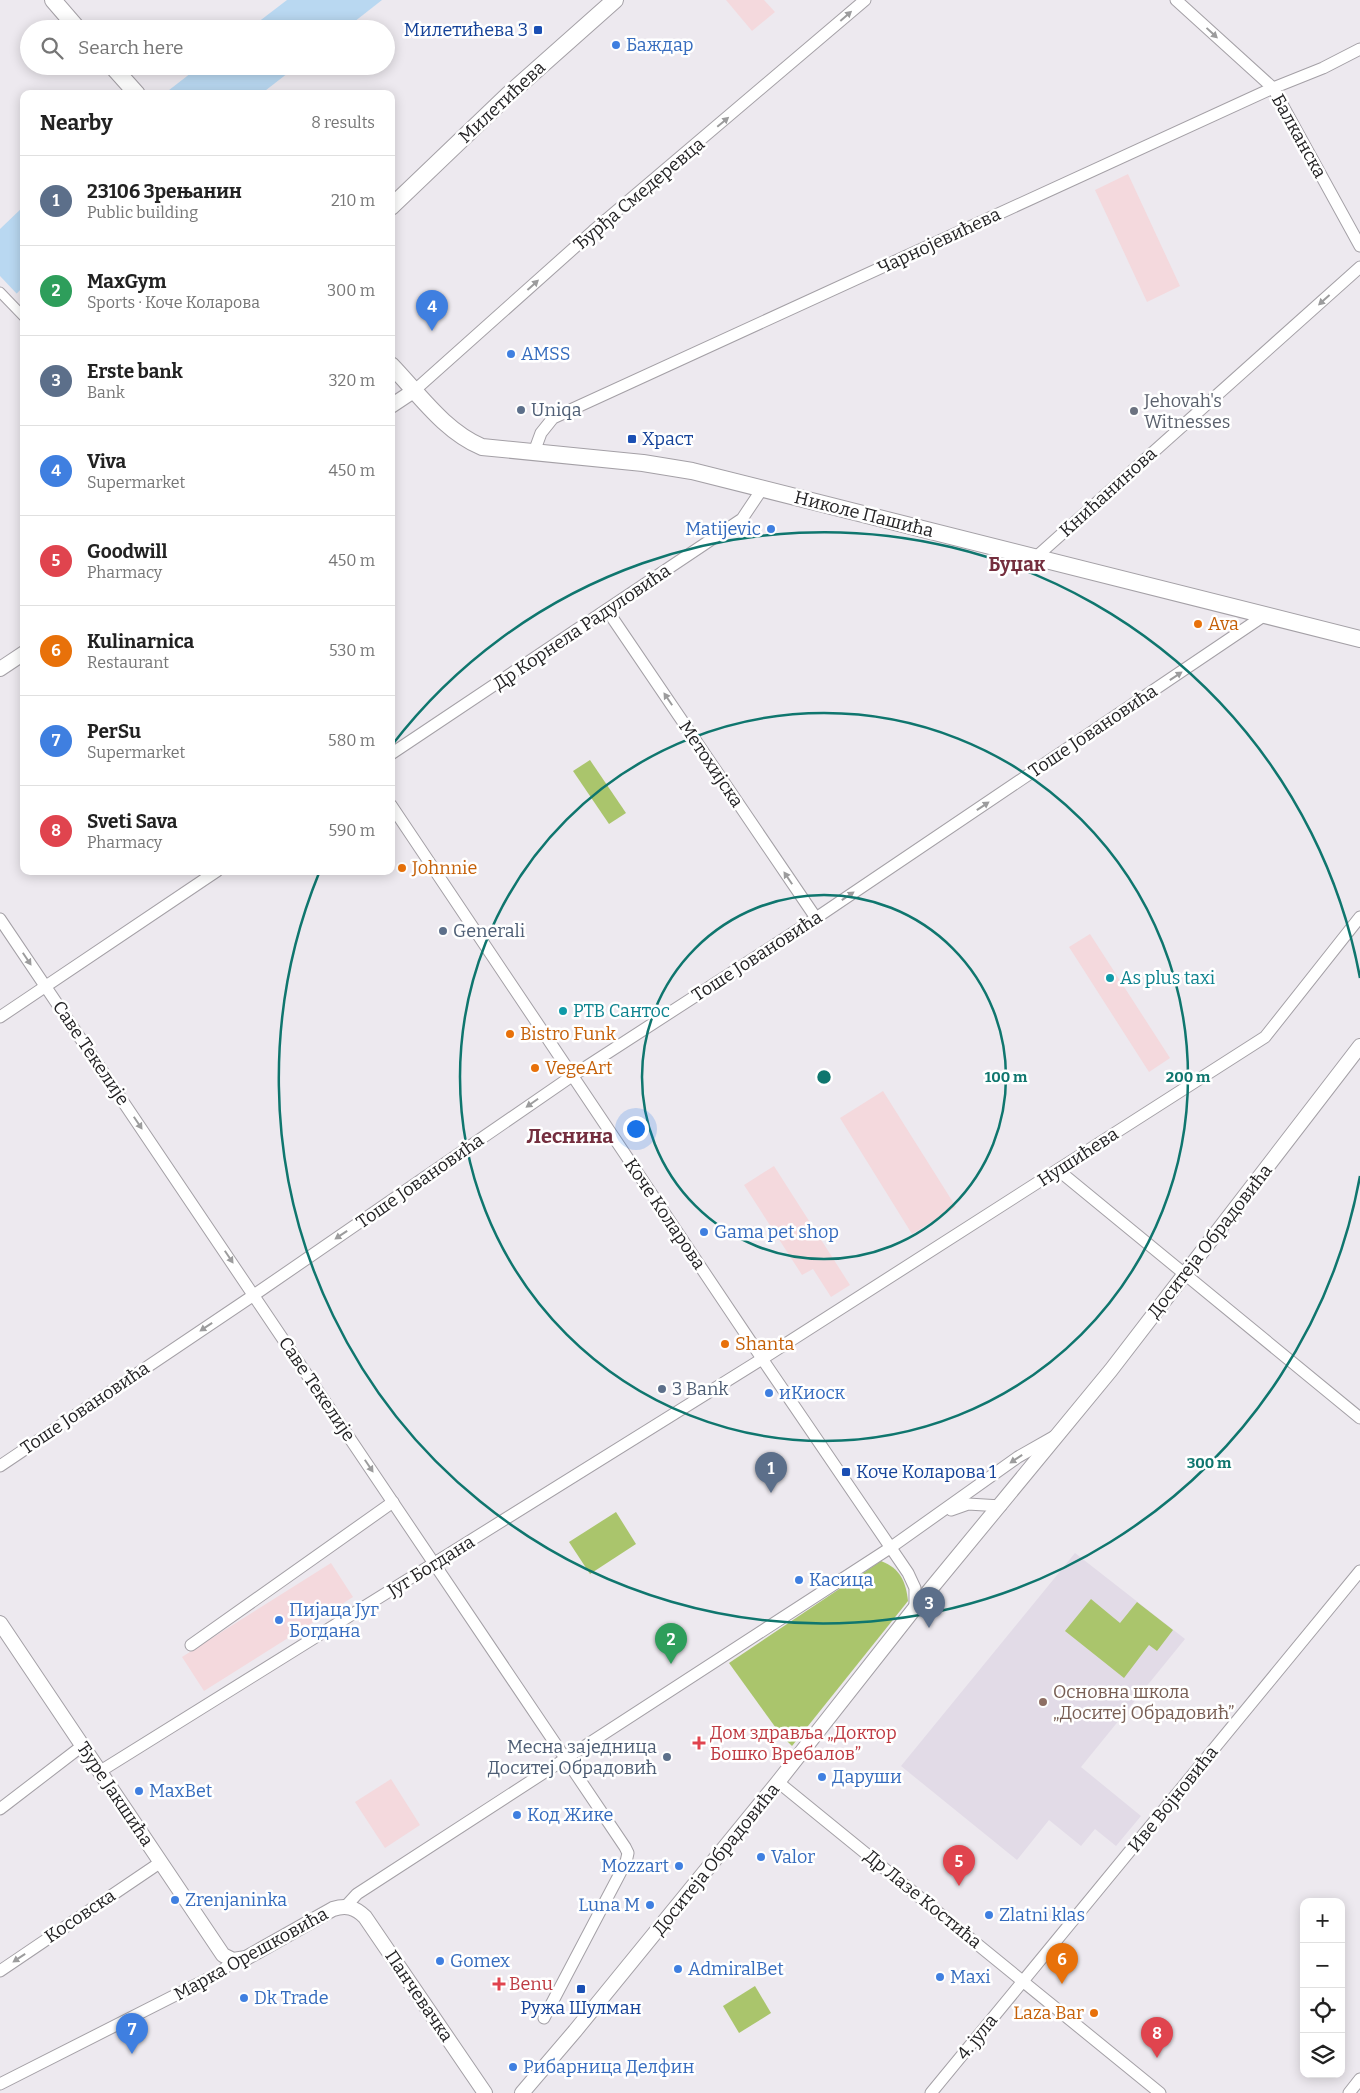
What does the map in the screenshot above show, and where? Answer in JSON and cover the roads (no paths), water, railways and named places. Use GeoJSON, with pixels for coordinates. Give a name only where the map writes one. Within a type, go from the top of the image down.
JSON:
{"type":"FeatureCollection","features":[{"type":"Feature","properties":{"kind":"main road"},"geometry":{"type":"LineString","coordinates":[[53,0],[70,20]]}},
{"type":"Feature","properties":{"kind":"main road","name":"Милетићева"},"geometry":{"type":"LineString","coordinates":[[395,203],[508,95],[615,0]]}},
{"type":"Feature","properties":{"kind":"main road"},"geometry":{"type":"LineString","coordinates":[[120,75],[133,90]]}},
{"type":"Feature","properties":{"kind":"main road","name":"Николе Пашића"},"geometry":{"type":"LineString","coordinates":[[395,369],[447,425],[471,442],[482,447],[643,463],[692,471],[1360,639]]}},
{"type":"Feature","properties":{"kind":"street","name":"Ђурђа Смедеревца"},"geometry":{"type":"LineString","coordinates":[[415,390],[593,231],[865,0]]}},
{"type":"Feature","properties":{"kind":"street","name":"Балканска"},"geometry":{"type":"LineString","coordinates":[[1176,0],[1273,88],[1360,246]]}},
{"type":"Feature","properties":{"kind":"street","name":"Чарнојевићева"},"geometry":{"type":"LineString","coordinates":[[534,452],[541,433],[553,418],[1273,88],[1323,68],[1360,49]]}},
{"type":"Feature","properties":{"kind":"street","name":"Книћанинова"},"geometry":{"type":"LineString","coordinates":[[1036,558],[1360,267]]}},
{"type":"Feature","properties":{"kind":"street"},"geometry":{"type":"LineString","coordinates":[[0,292],[20,313]]}},
{"type":"Feature","properties":{"kind":"street"},"geometry":{"type":"LineString","coordinates":[[395,403],[415,390]]}},
{"type":"Feature","properties":{"kind":"street","name":"Др Корнела Радуловића"},"geometry":{"type":"LineString","coordinates":[[395,751],[742,519],[762,488]]}},
{"type":"Feature","properties":{"kind":"street","name":"Метохијска"},"geometry":{"type":"LineString","coordinates":[[607,610],[816,918]]}},
{"type":"Feature","properties":{"kind":"street","name":"Тоше Јовановића"},"geometry":{"type":"LineString","coordinates":[[0,1466],[254,1295],[572,1076],[816,918],[1265,616]]}},
{"type":"Feature","properties":{"kind":"street"},"geometry":{"type":"LineString","coordinates":[[0,669],[20,656]]}},
{"type":"Feature","properties":{"kind":"street","name":"Коче Коларова"},"geometry":{"type":"LineString","coordinates":[[395,811],[912,1580],[916,1598],[915,1608]]}},
{"type":"Feature","properties":{"kind":"street"},"geometry":{"type":"LineString","coordinates":[[0,1017],[211,875]]}},
{"type":"Feature","properties":{"kind":"street","name":"Нушићева"},"geometry":{"type":"LineString","coordinates":[[762,1359],[1265,1037],[1360,917]]}},
{"type":"Feature","properties":{"kind":"street","name":"Саве Текелије"},"geometry":{"type":"LineString","coordinates":[[0,919],[566,1758],[628,1853],[626,1862],[544,2018]]}},
{"type":"Feature","properties":{"kind":"street","name":"Доситеја Обрадовића"},"geometry":{"type":"LineString","coordinates":[[522,2093],[575,2031],[778,1782],[915,1608],[1059,1435],[1360,1046]]}},
{"type":"Feature","properties":{"kind":"street"},"geometry":{"type":"LineString","coordinates":[[1058,1170],[1360,1418]]}},
{"type":"Feature","properties":{"kind":"street","name":"Југ Богдана"},"geometry":{"type":"LineString","coordinates":[[99,1772],[762,1359]]}},
{"type":"Feature","properties":{"kind":"street","name":"Доситеја Обрадовића"},"geometry":{"type":"LineString","coordinates":[[940,1514],[1018,1457],[1059,1435]]}},
{"type":"Feature","properties":{"kind":"street"},"geometry":{"type":"LineString","coordinates":[[191,1645],[393,1502]]}},
{"type":"Feature","properties":{"kind":"street"},"geometry":{"type":"LineString","coordinates":[[566,1758],[940,1514],[968,1504],[1001,1506]]}},
{"type":"Feature","properties":{"kind":"street","name":"Иве Војновића"},"geometry":{"type":"LineString","coordinates":[[1024,1982],[1360,1570]]}},
{"type":"Feature","properties":{"kind":"street","name":"Ђуре Јакшића"},"geometry":{"type":"LineString","coordinates":[[0,1623],[223,1955],[233,1960]]}},
{"type":"Feature","properties":{"kind":"street"},"geometry":{"type":"LineString","coordinates":[[0,1809],[82,1746]]}},
{"type":"Feature","properties":{"kind":"street","name":"Марка Орешковића"},"geometry":{"type":"LineString","coordinates":[[0,2083],[221,1972],[233,1960],[246,1958],[327,1912],[346,1906],[357,1894],[566,1758]]}},
{"type":"Feature","properties":{"kind":"street","name":"Др Лазе Костића"},"geometry":{"type":"LineString","coordinates":[[778,1782],[1160,2093]]}},
{"type":"Feature","properties":{"kind":"street","name":"Косовска"},"geometry":{"type":"LineString","coordinates":[[0,1970],[161,1862]]}},
{"type":"Feature","properties":{"kind":"street","name":"Панчевачка"},"geometry":{"type":"LineString","coordinates":[[346,1906],[359,1911],[365,1917],[485,2093]]}},
{"type":"Feature","properties":{"kind":"street","name":"4. јула"},"geometry":{"type":"LineString","coordinates":[[931,2093],[1024,1982]]}},
{"type":"Feature","properties":{"kind":"street"},"geometry":{"type":"LineString","coordinates":[[1349,2093],[1360,2079]]}},
{"type":"Feature","properties":{"kind":"water"},"geometry":{"type":"Polygon","coordinates":[[[287,0],[382,0],[356,20],[261,20],[287,0]]]}},
{"type":"Feature","properties":{"kind":"water"},"geometry":{"type":"Polygon","coordinates":[[[188,75],[285,75],[266,90],[169,90],[188,75]]]}},
{"type":"Feature","properties":{"kind":"water"},"geometry":{"type":"Polygon","coordinates":[[[20,210],[20,290],[0,311],[0,229],[20,210]]]}},
{"type":"Feature","properties":{"kind":"place","name":"Милетићева 3"},"geometry":{"type":"Point","coordinates":[538,30]}},
{"type":"Feature","properties":{"kind":"place","name":"Баждар"},"geometry":{"type":"Point","coordinates":[616,45]}},
{"type":"Feature","properties":{"kind":"place","name":"Viva"},"geometry":{"type":"Point","coordinates":[432,331]}},
{"type":"Feature","properties":{"kind":"place","name":"AMSS"},"geometry":{"type":"Point","coordinates":[511,354]}},
{"type":"Feature","properties":{"kind":"place","name":"Uniqa"},"geometry":{"type":"Point","coordinates":[521,410]}},
{"type":"Feature","properties":{"kind":"place","name":"Jehovah's Witnesses"},"geometry":{"type":"Point","coordinates":[1134,411]}},
{"type":"Feature","properties":{"kind":"place","name":"Храст"},"geometry":{"type":"Point","coordinates":[632,439]}},
{"type":"Feature","properties":{"kind":"place","name":"Matijevic"},"geometry":{"type":"Point","coordinates":[771,529]}},
{"type":"Feature","properties":{"kind":"place","name":"Ava"},"geometry":{"type":"Point","coordinates":[1198,624]}},
{"type":"Feature","properties":{"kind":"place","name":"Johnnie"},"geometry":{"type":"Point","coordinates":[402,868]}},
{"type":"Feature","properties":{"kind":"place","name":"Generali"},"geometry":{"type":"Point","coordinates":[443,931]}},
{"type":"Feature","properties":{"kind":"place","name":"As plus taxi"},"geometry":{"type":"Point","coordinates":[1110,978]}},
{"type":"Feature","properties":{"kind":"place","name":"РТВ Сантос"},"geometry":{"type":"Point","coordinates":[563,1011]}},
{"type":"Feature","properties":{"kind":"place","name":"Bistro Funk"},"geometry":{"type":"Point","coordinates":[510,1034]}},
{"type":"Feature","properties":{"kind":"place","name":"VegeArt"},"geometry":{"type":"Point","coordinates":[535,1068]}},
{"type":"Feature","properties":{"kind":"place","name":"Gama pet shop"},"geometry":{"type":"Point","coordinates":[704,1232]}},
{"type":"Feature","properties":{"kind":"place","name":"Shanta"},"geometry":{"type":"Point","coordinates":[725,1344]}},
{"type":"Feature","properties":{"kind":"place","name":"3 Bank"},"geometry":{"type":"Point","coordinates":[662,1389]}},
{"type":"Feature","properties":{"kind":"place","name":"иКиоск"},"geometry":{"type":"Point","coordinates":[769,1393]}},
{"type":"Feature","properties":{"kind":"place","name":"Коче Коларова 1"},"geometry":{"type":"Point","coordinates":[846,1472]}},
{"type":"Feature","properties":{"kind":"place","name":"23106 Зрењанин"},"geometry":{"type":"Point","coordinates":[771,1493]}},
{"type":"Feature","properties":{"kind":"place","name":"Касица"},"geometry":{"type":"Point","coordinates":[799,1580]}},
{"type":"Feature","properties":{"kind":"place","name":"Пијаца Југ Богдана"},"geometry":{"type":"Point","coordinates":[279,1620]}},
{"type":"Feature","properties":{"kind":"place","name":"Erste bank"},"geometry":{"type":"Point","coordinates":[929,1628]}},
{"type":"Feature","properties":{"kind":"place","name":"MaxGym"},"geometry":{"type":"Point","coordinates":[671,1664]}},
{"type":"Feature","properties":{"kind":"place","name":"Основна школа „Доситеј Обрадовић”"},"geometry":{"type":"Point","coordinates":[1043,1702]}},
{"type":"Feature","properties":{"kind":"place","name":"Дом здравља „Доктор Бошко Вребалов”"},"geometry":{"type":"Point","coordinates":[699,1743]}},
{"type":"Feature","properties":{"kind":"place","name":"Месна заједница Доситеј Обрадовић"},"geometry":{"type":"Point","coordinates":[667,1757]}},
{"type":"Feature","properties":{"kind":"place","name":"Даруши"},"geometry":{"type":"Point","coordinates":[822,1777]}},
{"type":"Feature","properties":{"kind":"place","name":"MaxBet"},"geometry":{"type":"Point","coordinates":[139,1791]}},
{"type":"Feature","properties":{"kind":"place","name":"Код Жике"},"geometry":{"type":"Point","coordinates":[517,1815]}},
{"type":"Feature","properties":{"kind":"place","name":"Valor"},"geometry":{"type":"Point","coordinates":[761,1857]}},
{"type":"Feature","properties":{"kind":"place","name":"Mozzart"},"geometry":{"type":"Point","coordinates":[679,1866]}},
{"type":"Feature","properties":{"kind":"place","name":"Goodwill"},"geometry":{"type":"Point","coordinates":[959,1886]}},
{"type":"Feature","properties":{"kind":"place","name":"Zrenjaninka"},"geometry":{"type":"Point","coordinates":[175,1900]}},
{"type":"Feature","properties":{"kind":"place","name":"Luna M"},"geometry":{"type":"Point","coordinates":[650,1905]}},
{"type":"Feature","properties":{"kind":"place","name":"Zlatni klas"},"geometry":{"type":"Point","coordinates":[989,1915]}},
{"type":"Feature","properties":{"kind":"place","name":"Gomex"},"geometry":{"type":"Point","coordinates":[440,1961]}},
{"type":"Feature","properties":{"kind":"place","name":"AdmiralBet"},"geometry":{"type":"Point","coordinates":[678,1969]}},
{"type":"Feature","properties":{"kind":"place","name":"Maxi"},"geometry":{"type":"Point","coordinates":[940,1977]}},
{"type":"Feature","properties":{"kind":"place","name":"Benu"},"geometry":{"type":"Point","coordinates":[499,1984]}},
{"type":"Feature","properties":{"kind":"place","name":"Kulinarnica"},"geometry":{"type":"Point","coordinates":[1062,1984]}},
{"type":"Feature","properties":{"kind":"place","name":"Ружа Шулман"},"geometry":{"type":"Point","coordinates":[581,1989]}},
{"type":"Feature","properties":{"kind":"place","name":"Dk Trade"},"geometry":{"type":"Point","coordinates":[244,1998]}},
{"type":"Feature","properties":{"kind":"place","name":"Laza Bar"},"geometry":{"type":"Point","coordinates":[1094,2013]}},
{"type":"Feature","properties":{"kind":"place","name":"PerSu"},"geometry":{"type":"Point","coordinates":[132,2054]}},
{"type":"Feature","properties":{"kind":"place","name":"Sveti Sava"},"geometry":{"type":"Point","coordinates":[1157,2058]}},
{"type":"Feature","properties":{"kind":"place","name":"Рибарница Делфин"},"geometry":{"type":"Point","coordinates":[513,2067]}},
{"type":"Feature","properties":{"kind":"district","name":"Буџак"},"geometry":{"type":"Point","coordinates":[1017,564]}},
{"type":"Feature","properties":{"kind":"district","name":"Леснина"},"geometry":{"type":"Point","coordinates":[570,1136]}}]}
